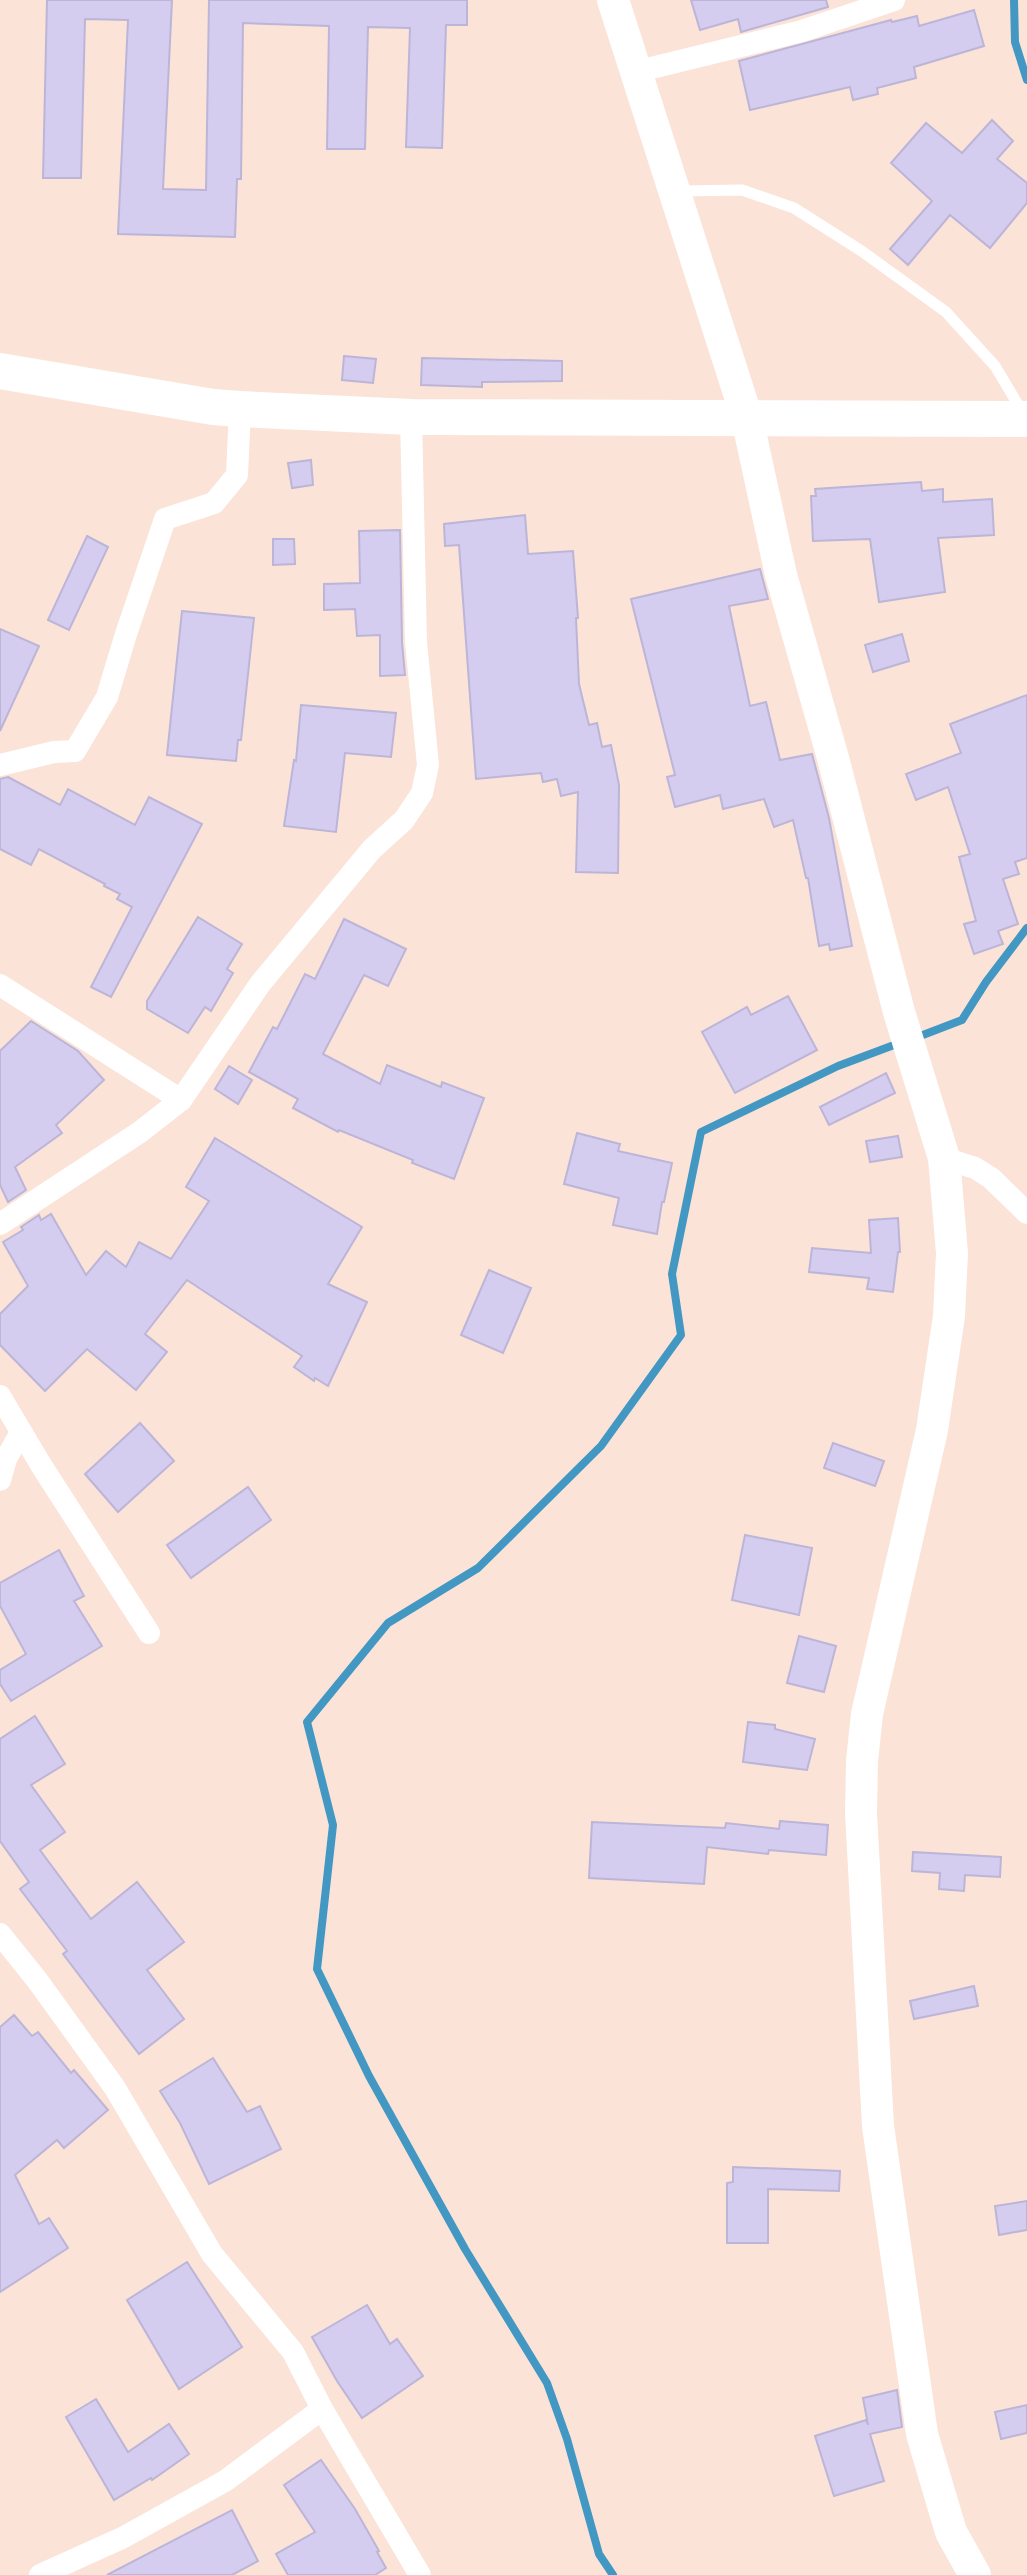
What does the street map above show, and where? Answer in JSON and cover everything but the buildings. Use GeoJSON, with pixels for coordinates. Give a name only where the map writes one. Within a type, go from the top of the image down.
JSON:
{"type":"FeatureCollection","features":[{"type":"Feature","properties":{"kind":"main road"},"geometry":{"type":"LineString","coordinates":[[613,0],[747,418],[781,575],[833,758],[899,1012],[944,1158],[952,1253],[949,1316],[932,1430],[867,1714],[861,1813],[878,2126],[922,2434],[951,2532],[975,2575]]}},
{"type":"Feature","properties":{"kind":"main road"},"geometry":{"type":"LineString","coordinates":[[0,371],[213,407],[411,417],[1026,419]]}},
{"type":"Feature","properties":{"kind":"street"},"geometry":{"type":"LineString","coordinates":[[635,72],[802,31],[894,0]]}},
{"type":"Feature","properties":{"kind":"street"},"geometry":{"type":"LineString","coordinates":[[0,765],[54,752],[75,751],[107,697],[165,519],[214,503],[237,475],[240,409]]}},
{"type":"Feature","properties":{"kind":"street"},"geometry":{"type":"LineString","coordinates":[[0,1224],[140,1132],[181,1100],[260,984],[372,849],[404,820],[422,793],[428,765],[416,642],[411,417]]}},
{"type":"Feature","properties":{"kind":"street"},"geometry":{"type":"LineString","coordinates":[[0,985],[181,1100]]}},
{"type":"Feature","properties":{"kind":"street"},"geometry":{"type":"LineString","coordinates":[[944,1158],[975,1168],[991,1178],[1027,1213]]}},
{"type":"Feature","properties":{"kind":"street"},"geometry":{"type":"LineString","coordinates":[[0,1396],[149,1633]]}},
{"type":"Feature","properties":{"kind":"street"},"geometry":{"type":"LineString","coordinates":[[0,1480],[6,1459],[21,1432]]}},
{"type":"Feature","properties":{"kind":"street"},"geometry":{"type":"LineString","coordinates":[[0,1934],[115,2088],[212,2254],[293,2352],[322,2409],[420,2575]]}},
{"type":"Feature","properties":{"kind":"street"},"geometry":{"type":"LineString","coordinates":[[40,2575],[122,2538],[225,2481],[322,2409]]}},
{"type":"Feature","properties":{"kind":"lane"},"geometry":{"type":"LineString","coordinates":[[674,191],[742,190],[794,208],[946,312],[995,366],[1026,419]]}},
{"type":"Feature","properties":{"kind":"waterway"},"geometry":{"type":"LineString","coordinates":[[1014,0],[1015,42],[1027,80]]}},
{"type":"Feature","properties":{"kind":"waterway"},"geometry":{"type":"LineString","coordinates":[[915,1038],[962,1020],[1027,928]]}},
{"type":"Feature","properties":{"kind":"waterway"},"geometry":{"type":"LineString","coordinates":[[613,2575],[599,2554],[567,2439],[547,2383],[465,2249],[369,2076],[317,1969],[333,1825],[307,1722],[388,1623],[478,1568],[601,1446],[681,1335],[672,1274],[701,1132],[838,1066],[902,1042]]}}]}
